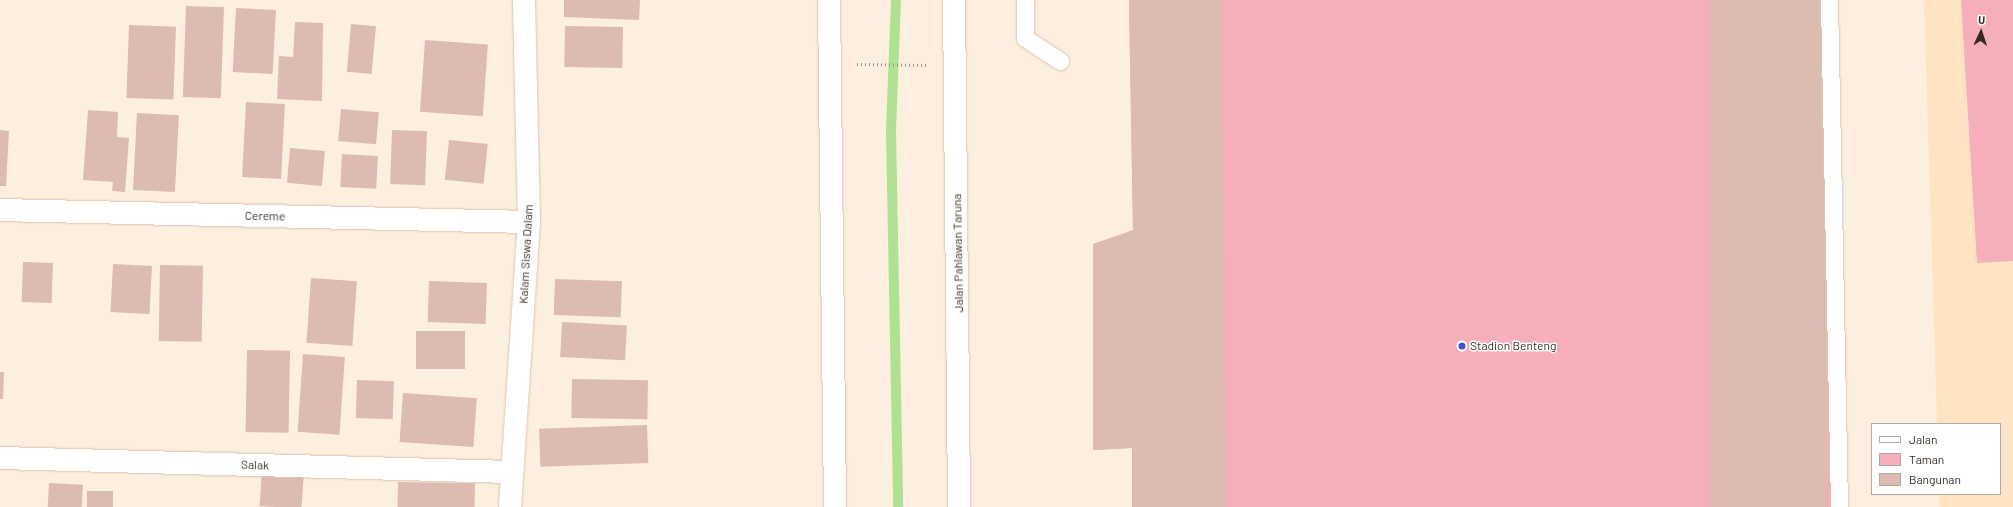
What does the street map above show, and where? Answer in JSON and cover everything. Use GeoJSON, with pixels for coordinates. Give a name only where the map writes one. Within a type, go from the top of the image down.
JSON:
{"type":"FeatureCollection","features":[{"type":"Feature","properties":{"kind":"street","name":"Kalam Siswa Dalam"},"geometry":{"type":"LineString","coordinates":[[510,507],[510,472],[529,222],[524,0]]}},
{"type":"Feature","properties":{"kind":"street"},"geometry":{"type":"LineString","coordinates":[[829,0],[835,507]]}},
{"type":"Feature","properties":{"kind":"street","name":"Jalan Pahlawan Taruna"},"geometry":{"type":"LineString","coordinates":[[954,0],[959,507]]}},
{"type":"Feature","properties":{"kind":"street","name":"Cereme"},"geometry":{"type":"LineString","coordinates":[[0,210],[529,222]]}},
{"type":"Feature","properties":{"kind":"street","name":"Salak"},"geometry":{"type":"LineString","coordinates":[[0,458],[510,472]]}},
{"type":"Feature","properties":{"kind":"lane"},"geometry":{"type":"LineString","coordinates":[[1024,0],[1025,38],[1060,61]]}},
{"type":"Feature","properties":{"kind":"lane"},"geometry":{"type":"LineString","coordinates":[[1829,0],[1839,507]]}},
{"type":"Feature","properties":{"kind":"path"},"geometry":{"type":"LineString","coordinates":[[860,64],[913,65]]}},
{"type":"Feature","properties":{"kind":"shaded area"},"geometry":{"type":"Polygon","coordinates":[[[1924,0],[2013,0],[2013,507],[1940,507],[1939,495],[2001,495],[2001,423],[1937,423],[1924,0]]]}},
{"type":"Feature","properties":{"kind":"green space","name":"Stadion Benteng"},"geometry":{"type":"Polygon","coordinates":[[[1129,0],[1827,0],[1833,507],[1132,507],[1132,448],[1093,450],[1093,244],[1133,230],[1129,0]]]}},
{"type":"Feature","properties":{"kind":"green space"},"geometry":{"type":"Polygon","coordinates":[[[1961,0],[2013,0],[2013,261],[1977,263],[1961,0]]]}},
{"type":"Feature","properties":{"kind":"building"},"geometry":{"type":"Polygon","coordinates":[[[564,0],[640,0],[639,20],[564,17],[564,0]]]}},
{"type":"Feature","properties":{"kind":"building"},"geometry":{"type":"Polygon","coordinates":[[[1129,0],[1222,0],[1226,507],[1132,507],[1132,448],[1093,450],[1093,244],[1133,231],[1129,0]]]}},
{"type":"Feature","properties":{"kind":"building"},"geometry":{"type":"Polygon","coordinates":[[[1710,0],[1827,0],[1827,507],[1710,507],[1710,0]]]}},
{"type":"Feature","properties":{"kind":"building"},"geometry":{"type":"Polygon","coordinates":[[[186,6],[224,7],[221,98],[183,97],[186,6]]]}},
{"type":"Feature","properties":{"kind":"building"},"geometry":{"type":"Polygon","coordinates":[[[236,8],[276,10],[273,74],[233,72],[236,8]]]}},
{"type":"Feature","properties":{"kind":"building"},"geometry":{"type":"Polygon","coordinates":[[[295,22],[323,23],[322,101],[277,99],[279,56],[293,57],[295,22]]]}},
{"type":"Feature","properties":{"kind":"building"},"geometry":{"type":"Polygon","coordinates":[[[351,24],[376,26],[372,74],[347,72],[351,24]]]}},
{"type":"Feature","properties":{"kind":"building"},"geometry":{"type":"Polygon","coordinates":[[[129,25],[176,27],[173,100],[126,98],[129,25]]]}},
{"type":"Feature","properties":{"kind":"building"},"geometry":{"type":"Polygon","coordinates":[[[565,26],[623,27],[622,68],[564,67],[565,26]]]}},
{"type":"Feature","properties":{"kind":"building"},"geometry":{"type":"Polygon","coordinates":[[[425,40],[488,44],[483,116],[420,112],[425,40]]]}},
{"type":"Feature","properties":{"kind":"building"},"geometry":{"type":"Polygon","coordinates":[[[246,102],[285,104],[281,179],[242,177],[246,102]]]}},
{"type":"Feature","properties":{"kind":"building"},"geometry":{"type":"Polygon","coordinates":[[[341,109],[379,112],[376,144],[338,141],[341,109]]]}},
{"type":"Feature","properties":{"kind":"building"},"geometry":{"type":"Polygon","coordinates":[[[88,110],[118,112],[117,137],[129,138],[125,192],[112,191],[113,182],[83,180],[88,110]]]}},
{"type":"Feature","properties":{"kind":"building"},"geometry":{"type":"Polygon","coordinates":[[[137,113],[179,115],[175,192],[133,190],[137,113]]]}},
{"type":"Feature","properties":{"kind":"building"},"geometry":{"type":"Polygon","coordinates":[[[0,130],[9,131],[6,186],[0,186],[0,130]]]}},
{"type":"Feature","properties":{"kind":"building"},"geometry":{"type":"Polygon","coordinates":[[[392,130],[427,131],[425,185],[390,184],[392,130]]]}},
{"type":"Feature","properties":{"kind":"building"},"geometry":{"type":"Polygon","coordinates":[[[449,140],[488,144],[484,184],[445,180],[449,140]]]}},
{"type":"Feature","properties":{"kind":"building"},"geometry":{"type":"Polygon","coordinates":[[[290,148],[325,151],[322,186],[287,183],[290,148]]]}},
{"type":"Feature","properties":{"kind":"building"},"geometry":{"type":"Polygon","coordinates":[[[342,154],[378,156],[376,189],[340,187],[342,154]]]}},
{"type":"Feature","properties":{"kind":"building"},"geometry":{"type":"Polygon","coordinates":[[[23,262],[53,263],[52,303],[22,302],[23,262]]]}},
{"type":"Feature","properties":{"kind":"building"},"geometry":{"type":"Polygon","coordinates":[[[113,264],[152,266],[149,314],[110,312],[113,264]]]}},
{"type":"Feature","properties":{"kind":"building"},"geometry":{"type":"Polygon","coordinates":[[[160,265],[203,266],[202,342],[159,341],[160,265]]]}},
{"type":"Feature","properties":{"kind":"building"},"geometry":{"type":"Polygon","coordinates":[[[311,278],[357,281],[352,346],[306,343],[311,278]]]}},
{"type":"Feature","properties":{"kind":"building"},"geometry":{"type":"Polygon","coordinates":[[[555,279],[622,281],[621,317],[554,315],[555,279]]]}},
{"type":"Feature","properties":{"kind":"building"},"geometry":{"type":"Polygon","coordinates":[[[429,281],[487,283],[486,324],[428,322],[429,281]]]}},
{"type":"Feature","properties":{"kind":"building"},"geometry":{"type":"Polygon","coordinates":[[[562,322],[627,325],[625,360],[560,357],[562,322]]]}},
{"type":"Feature","properties":{"kind":"building"},"geometry":{"type":"Polygon","coordinates":[[[416,331],[465,331],[465,369],[416,369],[416,331]]]}},
{"type":"Feature","properties":{"kind":"building"},"geometry":{"type":"Polygon","coordinates":[[[247,350],[290,351],[289,433],[246,432],[247,350]]]}},
{"type":"Feature","properties":{"kind":"building"},"geometry":{"type":"Polygon","coordinates":[[[303,354],[345,357],[339,435],[298,432],[303,354]]]}},
{"type":"Feature","properties":{"kind":"building"},"geometry":{"type":"Polygon","coordinates":[[[0,372],[4,372],[3,399],[0,399],[0,372]]]}},
{"type":"Feature","properties":{"kind":"building"},"geometry":{"type":"Polygon","coordinates":[[[572,379],[648,380],[647,419],[571,418],[572,379]]]}},
{"type":"Feature","properties":{"kind":"building"},"geometry":{"type":"Polygon","coordinates":[[[357,380],[394,381],[393,419],[356,418],[357,380]]]}},
{"type":"Feature","properties":{"kind":"building"},"geometry":{"type":"Polygon","coordinates":[[[403,393],[477,398],[473,447],[400,442],[403,393]]]}},
{"type":"Feature","properties":{"kind":"building"},"geometry":{"type":"Polygon","coordinates":[[[647,425],[648,463],[540,467],[539,429],[647,425]]]}},
{"type":"Feature","properties":{"kind":"building"},"geometry":{"type":"Polygon","coordinates":[[[262,471],[304,474],[302,507],[260,506],[262,471]]]}},
{"type":"Feature","properties":{"kind":"building"},"geometry":{"type":"Polygon","coordinates":[[[398,482],[475,483],[475,507],[398,507],[398,482]]]}},
{"type":"Feature","properties":{"kind":"building"},"geometry":{"type":"Polygon","coordinates":[[[49,483],[83,485],[82,507],[48,507],[49,483]]]}},
{"type":"Feature","properties":{"kind":"building"},"geometry":{"type":"Polygon","coordinates":[[[87,491],[113,491],[113,507],[87,507],[87,491]]]}},
{"type":"Feature","properties":{"kind":"waterway"},"geometry":{"type":"LineString","coordinates":[[896,0],[891,131],[898,507]]}},
{"type":"Feature","properties":{"kind":"place","name":"Stadion Benteng"},"geometry":{"type":"Point","coordinates":[1462,346]}}]}
